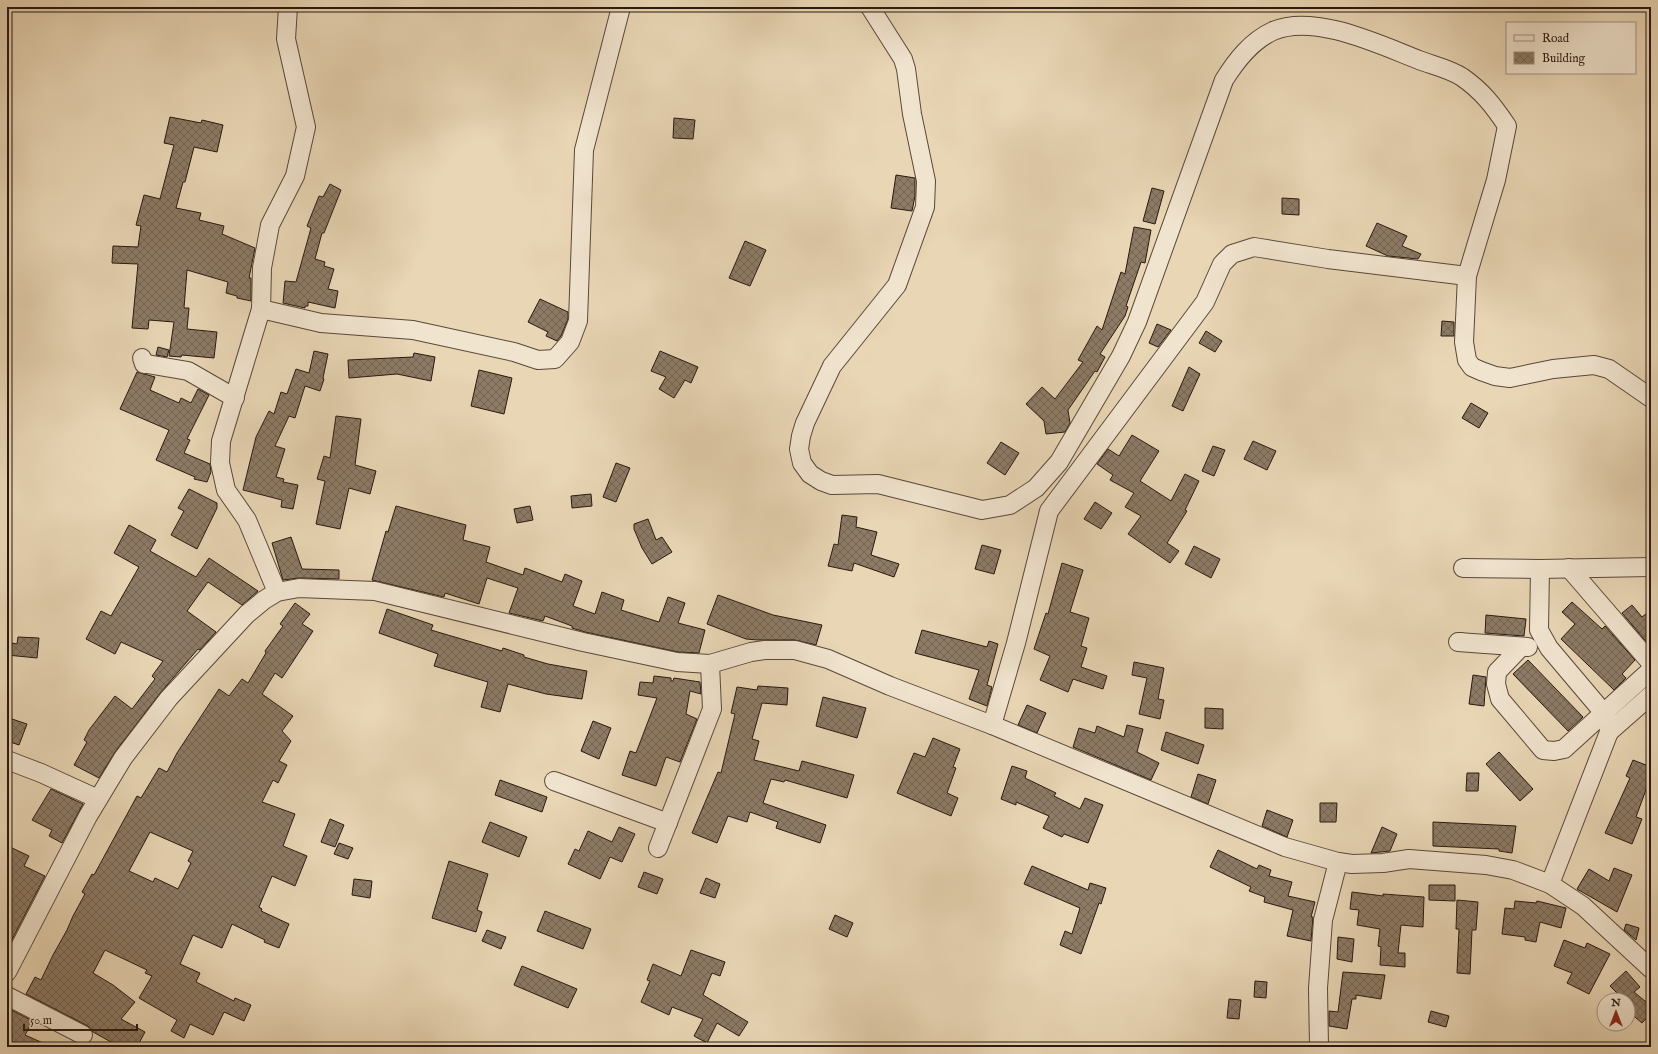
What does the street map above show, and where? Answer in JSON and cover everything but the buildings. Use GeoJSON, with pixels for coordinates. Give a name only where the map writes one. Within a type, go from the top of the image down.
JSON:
{"type":"FeatureCollection","features":[{"type":"Feature","properties":{"kind":"street"},"geometry":{"type":"LineString","coordinates":[[277,592],[247,520],[226,490],[220,463],[221,440],[261,309],[262,268],[270,225],[295,176],[306,127],[286,39],[288,7]]}},
{"type":"Feature","properties":{"kind":"street"},"geometry":{"type":"LineString","coordinates":[[261,309],[321,323],[413,330],[514,352],[538,360],[555,359],[570,342],[578,321],[584,150],[621,7]]}},
{"type":"Feature","properties":{"kind":"street"},"geometry":{"type":"LineString","coordinates":[[870,7],[902,60],[908,74],[912,114],[926,181],[925,207],[897,286],[835,360],[801,436],[799,449],[802,463],[810,474],[821,481],[832,485],[878,484],[982,510],[1010,505],[1036,488],[1059,462],[1121,356],[1137,322],[1224,80],[1235,62],[1253,44],[1273,31],[1295,26],[1320,27],[1348,34],[1461,76],[1490,100],[1507,126],[1496,180],[1467,276],[1464,342],[1467,360],[1472,367],[1495,376],[1510,378],[1553,370],[1594,365],[1609,370],[1651,398]]}},
{"type":"Feature","properties":{"kind":"street"},"geometry":{"type":"LineString","coordinates":[[992,725],[1016,643],[1049,511],[1205,302],[1222,264],[1232,254],[1254,247],[1328,259],[1467,276]]}},
{"type":"Feature","properties":{"kind":"street"},"geometry":{"type":"LineString","coordinates":[[142,358],[144,364],[188,372],[235,398]]}},
{"type":"Feature","properties":{"kind":"street"},"geometry":{"type":"LineString","coordinates":[[1036,488],[1049,511]]}},
{"type":"Feature","properties":{"kind":"street"},"geometry":{"type":"LineString","coordinates":[[1463,568],[1540,569],[1651,567]]}},
{"type":"Feature","properties":{"kind":"street"},"geometry":{"type":"LineString","coordinates":[[1569,568],[1651,663]]}},
{"type":"Feature","properties":{"kind":"street"},"geometry":{"type":"LineString","coordinates":[[1540,569],[1539,630],[1549,648],[1603,712],[1608,721],[1609,732],[1550,884]]}},
{"type":"Feature","properties":{"kind":"street"},"geometry":{"type":"LineString","coordinates":[[7,972],[98,799],[123,758],[169,698],[247,614],[264,600],[277,592],[299,588],[375,590],[583,642],[677,662],[710,664],[751,652],[794,650],[828,659],[890,686],[992,725],[1285,847],[1338,862],[1352,864],[1383,863],[1409,859],[1442,860],[1513,870],[1550,884],[1584,906],[1651,969]]}},
{"type":"Feature","properties":{"kind":"street"},"geometry":{"type":"LineString","coordinates":[[1485,644],[1458,642],[1549,648]]}},
{"type":"Feature","properties":{"kind":"street"},"geometry":{"type":"LineString","coordinates":[[1521,647],[1497,672],[1497,692],[1500,699],[1543,750],[1554,751],[1564,748],[1583,733],[1603,712],[1651,670]]}},
{"type":"Feature","properties":{"kind":"street"},"geometry":{"type":"LineString","coordinates":[[658,848],[712,709],[710,664]]}},
{"type":"Feature","properties":{"kind":"street"},"geometry":{"type":"LineString","coordinates":[[1609,732],[1651,695]]}},
{"type":"Feature","properties":{"kind":"street"},"geometry":{"type":"LineString","coordinates":[[7,760],[41,773],[98,799]]}},
{"type":"Feature","properties":{"kind":"street"},"geometry":{"type":"LineString","coordinates":[[554,781],[668,822]]}},
{"type":"Feature","properties":{"kind":"street"},"geometry":{"type":"LineString","coordinates":[[1319,1047],[1318,988],[1324,920],[1338,862]]}},
{"type":"Feature","properties":{"kind":"street"},"geometry":{"type":"LineString","coordinates":[[7,996],[83,1035]]}}]}
